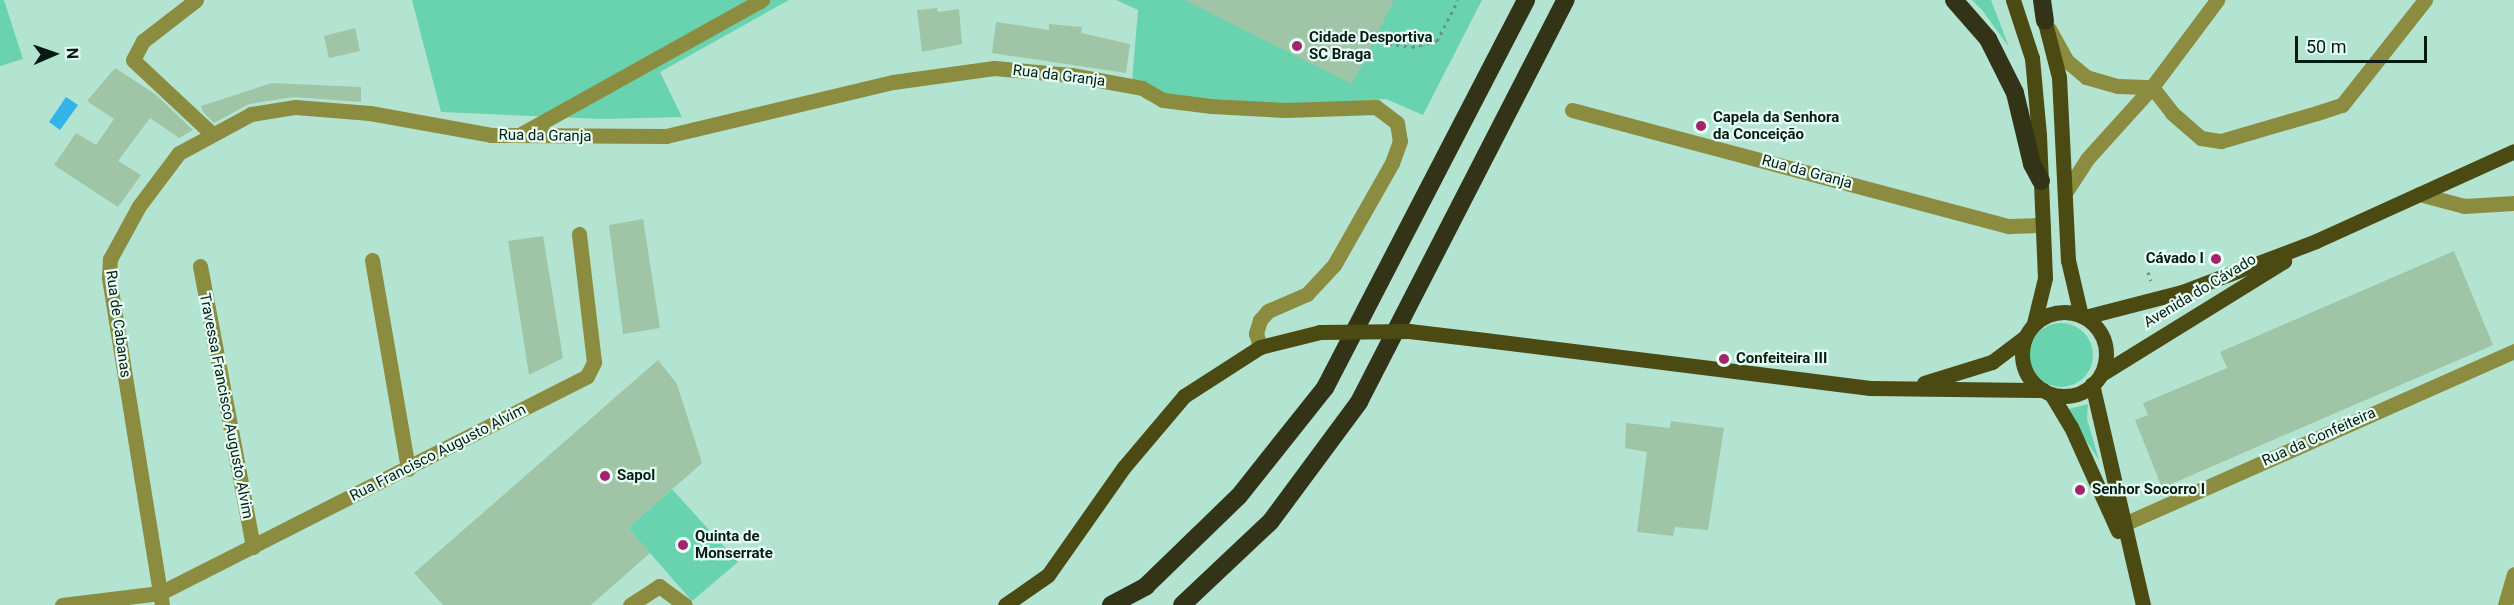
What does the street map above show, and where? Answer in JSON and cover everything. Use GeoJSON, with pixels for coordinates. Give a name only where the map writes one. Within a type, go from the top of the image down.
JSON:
{"type":"FeatureCollection","features":[{"type":"Feature","properties":{"kind":"highway"},"geometry":{"type":"LineString","coordinates":[[1111,605],[1146,586],[1239,496],[1325,388],[1526,0]]}},
{"type":"Feature","properties":{"kind":"highway"},"geometry":{"type":"LineString","coordinates":[[1182,605],[1271,521],[1359,402],[1566,0]]}},
{"type":"Feature","properties":{"kind":"highway"},"geometry":{"type":"LineString","coordinates":[[1489,153],[1511,129],[1578,0]]}},
{"type":"Feature","properties":{"kind":"highway"},"geometry":{"type":"LineString","coordinates":[[1954,0],[1988,39],[2015,93],[2032,164],[2041,182]]}},
{"type":"Feature","properties":{"kind":"highway"},"geometry":{"type":"LineString","coordinates":[[2040,0],[2045,21]]}},
{"type":"Feature","properties":{"kind":"main road"},"geometry":{"type":"LineString","coordinates":[[1901,388],[1992,362],[2025,337],[2034,323],[2045,278],[2041,182],[2032,58],[2013,0]]}},
{"type":"Feature","properties":{"kind":"main road"},"geometry":{"type":"LineString","coordinates":[[2045,21],[2059,77],[2067,190],[2068,260],[2083,316],[2105,345],[2098,379],[2124,524],[2143,605]]}},
{"type":"Feature","properties":{"kind":"main road","name":"Avenida do Cávado"},"geometry":{"type":"LineString","coordinates":[[2083,316],[2182,292],[2316,242],[2514,151]]}},
{"type":"Feature","properties":{"kind":"main road","name":"Avenida do Cávado"},"geometry":{"type":"LineString","coordinates":[[2098,379],[2316,242]]}},
{"type":"Feature","properties":{"kind":"main road"},"geometry":{"type":"LineString","coordinates":[[2034,323],[2058,311],[2083,316]]}},
{"type":"Feature","properties":{"kind":"main road"},"geometry":{"type":"LineString","coordinates":[[1005,605],[1048,575],[1124,467],[1184,396],[1260,347],[1320,332],[1409,331],[1718,371],[1901,388],[2047,392],[2074,395],[2098,379]]}},
{"type":"Feature","properties":{"kind":"main road"},"geometry":{"type":"LineString","coordinates":[[2025,337],[2022,362],[2027,375],[2047,392],[2107,504],[2139,587]]}},
{"type":"Feature","properties":{"kind":"street"},"geometry":{"type":"LineString","coordinates":[[196,0],[142,41],[133,60],[210,132]]}},
{"type":"Feature","properties":{"kind":"street"},"geometry":{"type":"LineString","coordinates":[[517,136],[762,0]]}},
{"type":"Feature","properties":{"kind":"street"},"geometry":{"type":"LineString","coordinates":[[2067,190],[2087,159],[2152,87],[2217,0]]}},
{"type":"Feature","properties":{"kind":"street"},"geometry":{"type":"LineString","coordinates":[[2152,87],[2172,113],[2201,138],[2221,141],[2326,111],[2343,105],[2425,0]]}},
{"type":"Feature","properties":{"kind":"street"},"geometry":{"type":"LineString","coordinates":[[2045,21],[2067,61],[2086,77],[2118,86],[2152,87]]}},
{"type":"Feature","properties":{"kind":"street","name":"Rua da Granja"},"geometry":{"type":"LineString","coordinates":[[438,124],[517,136],[666,136],[893,82],[994,68],[1071,75],[1142,88],[1163,100],[1212,106],[1285,110],[1376,107],[1396,123],[1400,141],[1392,163],[1334,265],[1307,294],[1268,311],[1260,320],[1256,333],[1260,347]]}},
{"type":"Feature","properties":{"kind":"street","name":"Rua de Cabanas"},"geometry":{"type":"LineString","coordinates":[[161,599],[108,277],[110,259],[139,206],[179,153],[210,132],[251,114],[295,107],[370,112],[438,124]]}},
{"type":"Feature","properties":{"kind":"street","name":"Rua da Granja"},"geometry":{"type":"LineString","coordinates":[[1572,110],[2009,226],[2043,225]]}},
{"type":"Feature","properties":{"kind":"street"},"geometry":{"type":"LineString","coordinates":[[2419,194],[2464,206],[2514,203]]}},
{"type":"Feature","properties":{"kind":"street","name":"Rua Francisco Augusto Alvim"},"geometry":{"type":"LineString","coordinates":[[62,605],[161,599],[253,547],[587,376],[594,362],[579,234]]}},
{"type":"Feature","properties":{"kind":"street"},"geometry":{"type":"LineString","coordinates":[[372,260],[408,469]]}},
{"type":"Feature","properties":{"kind":"street","name":"Travessa Francisco Augusto Alvim"},"geometry":{"type":"LineString","coordinates":[[200,266],[253,547]]}},
{"type":"Feature","properties":{"kind":"street","name":"Rua da Confeiteira"},"geometry":{"type":"LineString","coordinates":[[2124,524],[2514,351]]}},
{"type":"Feature","properties":{"kind":"street"},"geometry":{"type":"LineString","coordinates":[[2505,605],[2514,574]]}},
{"type":"Feature","properties":{"kind":"street"},"geometry":{"type":"LineString","coordinates":[[630,605],[659,586],[685,605]]}},
{"type":"Feature","properties":{"kind":"path"},"geometry":{"type":"LineString","coordinates":[[1374,41],[1412,47],[1437,41],[1458,0]]}},
{"type":"Feature","properties":{"kind":"path"},"geometry":{"type":"LineString","coordinates":[[2148,272],[2151,281]]}},
{"type":"Feature","properties":{"kind":"green space"},"geometry":{"type":"Polygon","coordinates":[[[0,0],[4,0],[23,59],[0,66],[0,0]]]}},
{"type":"Feature","properties":{"kind":"green space"},"geometry":{"type":"Polygon","coordinates":[[[412,0],[789,0],[660,72],[682,117],[602,119],[441,112],[412,0]]]}},
{"type":"Feature","properties":{"kind":"green space","name":"Cidade Desportiva SC Braga"},"geometry":{"type":"Polygon","coordinates":[[[1116,0],[1482,0],[1423,115],[1386,99],[1309,106],[1164,95],[1132,82],[1138,10],[1116,0]]]}},
{"type":"Feature","properties":{"kind":"green space"},"geometry":{"type":"Polygon","coordinates":[[[1972,0],[1991,0],[2009,47],[1982,10],[1972,0]]]}},
{"type":"Feature","properties":{"kind":"green space"},"geometry":{"type":"Polygon","coordinates":[[[2061,323],[2079,329],[2087,337],[2093,355],[2087,373],[2079,381],[2061,387],[2043,381],[2035,373],[2029,355],[2035,337],[2043,329],[2061,323]]]}},
{"type":"Feature","properties":{"kind":"green space"},"geometry":{"type":"Polygon","coordinates":[[[2088,404],[2087,419],[2099,460],[2065,410],[2088,404]]]}},
{"type":"Feature","properties":{"kind":"green space","name":"Quinta de Monserrate"},"geometry":{"type":"Polygon","coordinates":[[[672,489],[738,562],[692,601],[628,528],[672,489]]]}},
{"type":"Feature","properties":{"kind":"water"},"geometry":{"type":"Polygon","coordinates":[[[66,97],[78,105],[60,130],[49,122],[66,97]]]}},
{"type":"Feature","properties":{"kind":"building"},"geometry":{"type":"Polygon","coordinates":[[[1185,0],[1394,0],[1352,84],[1185,0]]]}},
{"type":"Feature","properties":{"kind":"building"},"geometry":{"type":"Polygon","coordinates":[[[937,8],[938,12],[959,9],[962,44],[922,52],[917,10],[937,8]]]}},
{"type":"Feature","properties":{"kind":"building"},"geometry":{"type":"Polygon","coordinates":[[[996,22],[1049,30],[1049,24],[1082,27],[1081,33],[1130,44],[1126,73],[992,53],[996,22]]]}},
{"type":"Feature","properties":{"kind":"building"},"geometry":{"type":"Polygon","coordinates":[[[355,28],[360,51],[329,58],[324,36],[355,28]]]}},
{"type":"Feature","properties":{"kind":"building"},"geometry":{"type":"Polygon","coordinates":[[[115,68],[155,94],[193,130],[179,138],[150,118],[118,161],[141,175],[118,207],[54,165],[76,133],[96,145],[114,119],[87,101],[115,68]]]}},
{"type":"Feature","properties":{"kind":"building"},"geometry":{"type":"Polygon","coordinates":[[[272,83],[361,87],[361,102],[293,97],[249,104],[214,123],[203,112],[201,106],[272,83]]]}},
{"type":"Feature","properties":{"kind":"building"},"geometry":{"type":"Polygon","coordinates":[[[643,219],[660,328],[623,334],[609,225],[643,219]]]}},
{"type":"Feature","properties":{"kind":"building"},"geometry":{"type":"Polygon","coordinates":[[[543,236],[563,358],[529,375],[508,241],[543,236]]]}},
{"type":"Feature","properties":{"kind":"building"},"geometry":{"type":"Polygon","coordinates":[[[2454,251],[2493,345],[2162,488],[2135,420],[2148,415],[2143,403],[2227,368],[2220,352],[2454,251]]]}},
{"type":"Feature","properties":{"kind":"building","name":"Sapol"},"geometry":{"type":"Polygon","coordinates":[[[658,360],[677,384],[702,463],[628,528],[650,553],[591,605],[443,605],[414,573],[658,360]]]}},
{"type":"Feature","properties":{"kind":"building"},"geometry":{"type":"Polygon","coordinates":[[[1671,421],[1724,428],[1708,530],[1675,527],[1673,536],[1637,532],[1647,452],[1625,448],[1626,423],[1670,428],[1671,421]]]}},
{"type":"Feature","properties":{"kind":"place","name":"Cidade Desportiva SC Braga"},"geometry":{"type":"Point","coordinates":[1297,46]}},
{"type":"Feature","properties":{"kind":"place","name":"Capela da Senhora da Conceição"},"geometry":{"type":"Point","coordinates":[1701,126]}},
{"type":"Feature","properties":{"kind":"place","name":"Cávado I"},"geometry":{"type":"Point","coordinates":[2216,259]}},
{"type":"Feature","properties":{"kind":"place","name":"Confeiteira III"},"geometry":{"type":"Point","coordinates":[1724,359]}},
{"type":"Feature","properties":{"kind":"place","name":"Sapol"},"geometry":{"type":"Point","coordinates":[605,476]}},
{"type":"Feature","properties":{"kind":"place","name":"Senhor Socorro I"},"geometry":{"type":"Point","coordinates":[2080,490]}},
{"type":"Feature","properties":{"kind":"place","name":"Quinta de Monserrate"},"geometry":{"type":"Point","coordinates":[683,545]}}]}
